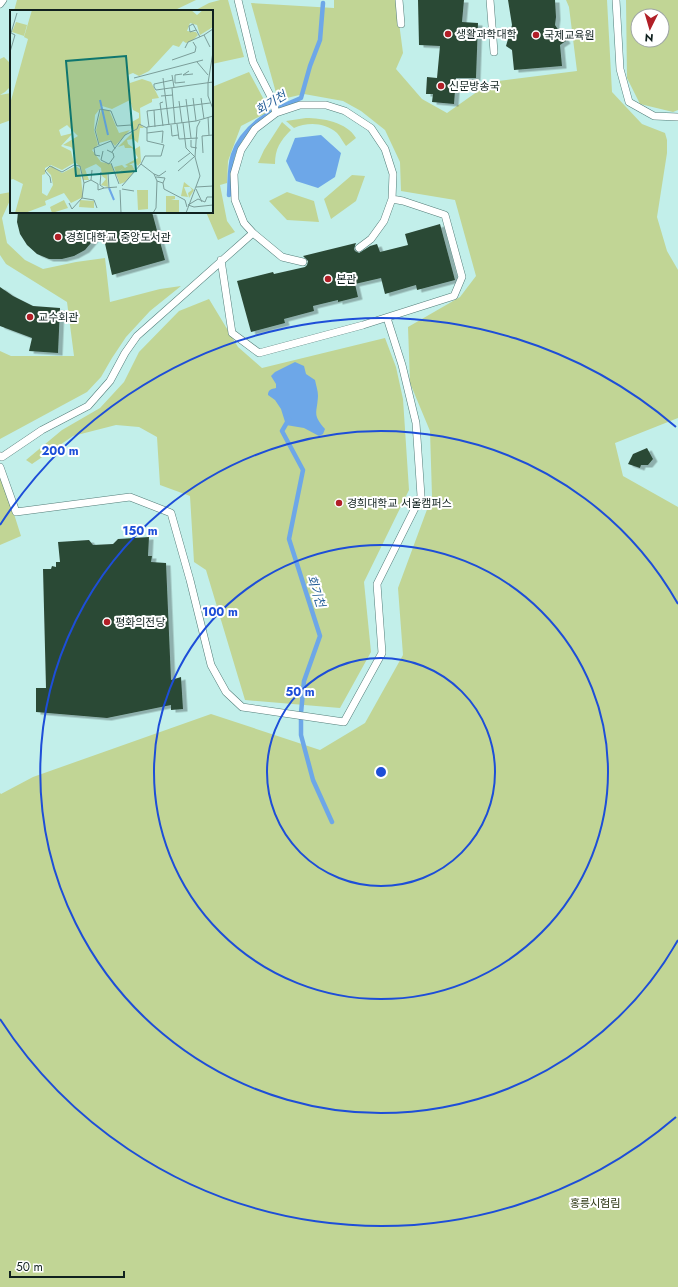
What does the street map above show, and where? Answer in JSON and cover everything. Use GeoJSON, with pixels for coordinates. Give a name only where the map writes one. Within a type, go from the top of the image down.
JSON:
{"type":"FeatureCollection","features":[{"type":"Feature","properties":{"kind":"lane"},"geometry":{"type":"LineString","coordinates":[[0,4],[3,0]]}},
{"type":"Feature","properties":{"kind":"lane"},"geometry":{"type":"LineString","coordinates":[[238,0],[253,62],[272,99],[275,112]]}},
{"type":"Feature","properties":{"kind":"lane"},"geometry":{"type":"LineString","coordinates":[[400,0],[401,24]]}},
{"type":"Feature","properties":{"kind":"lane"},"geometry":{"type":"LineString","coordinates":[[490,0],[494,52]]}},
{"type":"Feature","properties":{"kind":"lane"},"geometry":{"type":"LineString","coordinates":[[616,0],[620,68],[629,102],[654,116],[678,117]]}},
{"type":"Feature","properties":{"kind":"lane"},"geometry":{"type":"LineString","coordinates":[[303,262],[282,257],[244,224],[235,200],[234,174],[240,150],[255,128],[275,112],[300,105],[326,105],[345,111],[370,128],[385,149],[393,174],[392,199],[384,221],[371,239],[359,248]]}},
{"type":"Feature","properties":{"kind":"lane"},"geometry":{"type":"LineString","coordinates":[[221,260],[232,333],[259,353],[387,318],[454,296],[462,277],[445,215],[403,201],[392,199]]}},
{"type":"Feature","properties":{"kind":"lane"},"geometry":{"type":"LineString","coordinates":[[0,456],[2,457],[42,430],[88,406],[110,381],[125,353],[137,336],[253,233]]}},
{"type":"Feature","properties":{"kind":"lane"},"geometry":{"type":"LineString","coordinates":[[0,467],[16,512],[130,496],[171,513],[190,580],[211,665],[226,692],[242,707],[344,722],[382,653],[377,584],[420,496],[416,423],[402,365],[387,318]]}},
{"type":"Feature","properties":{"kind":"green space"},"geometry":{"type":"Polygon","coordinates":[[[17,0],[196,0],[175,10],[14,10],[17,0]]]}},
{"type":"Feature","properties":{"kind":"green space"},"geometry":{"type":"Polygon","coordinates":[[[220,0],[228,0],[244,57],[213,64],[213,10],[196,10],[209,3],[220,0]]]}},
{"type":"Feature","properties":{"kind":"green space","name":"홍릉시험림"},"geometry":{"type":"Polygon","coordinates":[[[334,0],[396,0],[403,53],[396,69],[422,99],[447,113],[491,82],[577,71],[569,7],[566,0],[607,0],[612,92],[642,124],[665,133],[667,140],[667,153],[657,217],[667,251],[678,270],[678,418],[615,443],[623,476],[678,507],[678,1287],[0,1287],[0,793],[1,794],[33,777],[211,714],[320,750],[365,723],[403,655],[398,588],[432,496],[430,431],[410,383],[408,327],[460,297],[476,276],[455,200],[401,191],[400,162],[385,130],[361,111],[343,101],[304,94],[278,100],[251,3],[334,8],[334,0]]]}},
{"type":"Feature","properties":{"kind":"green space"},"geometry":{"type":"Polygon","coordinates":[[[626,0],[678,0],[678,110],[673,112],[640,104],[627,78],[626,0]]]}},
{"type":"Feature","properties":{"kind":"green space"},"geometry":{"type":"Polygon","coordinates":[[[4,57],[10,63],[10,87],[0,95],[0,59],[4,57]]]}},
{"type":"Feature","properties":{"kind":"green space"},"geometry":{"type":"Polygon","coordinates":[[[249,72],[270,111],[241,126],[228,161],[227,183],[220,185],[227,221],[235,232],[218,240],[206,213],[213,213],[213,87],[249,72]]]}},
{"type":"Feature","properties":{"kind":"green space"},"geometry":{"type":"Polygon","coordinates":[[[10,93],[10,120],[0,124],[0,95],[10,93]]]}},
{"type":"Feature","properties":{"kind":"green space"},"geometry":{"type":"Polygon","coordinates":[[[306,118],[334,122],[347,128],[356,138],[346,146],[337,133],[332,129],[316,124],[294,128],[286,121],[306,118]]]}},
{"type":"Feature","properties":{"kind":"green space"},"geometry":{"type":"Polygon","coordinates":[[[282,122],[291,130],[279,146],[275,164],[258,163],[264,150],[282,122]]]}},
{"type":"Feature","properties":{"kind":"green space"},"geometry":{"type":"Polygon","coordinates":[[[352,175],[365,176],[356,201],[331,219],[324,199],[352,175]]]}},
{"type":"Feature","properties":{"kind":"green space"},"geometry":{"type":"Polygon","coordinates":[[[10,192],[10,200],[2,218],[7,243],[25,260],[43,269],[105,258],[110,302],[160,289],[181,286],[150,311],[126,337],[101,377],[87,392],[0,439],[0,351],[11,356],[74,356],[67,302],[6,264],[0,255],[0,194],[10,192]]]}},
{"type":"Feature","properties":{"kind":"green space"},"geometry":{"type":"Polygon","coordinates":[[[287,192],[314,201],[319,222],[287,220],[269,201],[287,192]]]}},
{"type":"Feature","properties":{"kind":"green space"},"geometry":{"type":"Polygon","coordinates":[[[209,299],[238,347],[262,368],[385,338],[396,367],[403,399],[409,490],[364,582],[371,652],[340,708],[245,700],[206,570],[194,562],[190,496],[160,485],[157,437],[139,427],[116,425],[73,436],[32,464],[26,460],[62,430],[100,408],[124,382],[139,352],[179,311],[209,299]]]}},
{"type":"Feature","properties":{"kind":"green space"},"geometry":{"type":"Polygon","coordinates":[[[0,470],[21,536],[0,545],[0,470]]]}},
{"type":"Feature","properties":{"kind":"water"},"geometry":{"type":"Polygon","coordinates":[[[321,135],[341,153],[335,177],[318,188],[296,181],[286,161],[295,138],[321,135]]]}},
{"type":"Feature","properties":{"kind":"water"},"geometry":{"type":"Polygon","coordinates":[[[295,362],[304,366],[306,374],[315,380],[318,394],[316,414],[318,420],[325,429],[323,434],[319,436],[304,428],[286,425],[281,409],[275,400],[268,395],[270,390],[276,388],[276,384],[271,376],[275,372],[295,362]]]}},
{"type":"Feature","properties":{"kind":"building","name":"생활과학대학"},"geometry":{"type":"Polygon","coordinates":[[[418,0],[464,0],[462,22],[478,23],[476,78],[456,78],[454,104],[432,102],[433,94],[426,94],[427,77],[437,78],[440,46],[419,45],[418,0]]]}},
{"type":"Feature","properties":{"kind":"building","name":"국제교육원"},"geometry":{"type":"Polygon","coordinates":[[[508,0],[555,0],[555,25],[566,41],[560,45],[562,66],[514,70],[512,50],[506,46],[512,25],[508,0]]]}},
{"type":"Feature","properties":{"kind":"building"},"geometry":{"type":"Polygon","coordinates":[[[18,213],[152,213],[165,260],[112,275],[102,230],[85,250],[74,256],[62,259],[49,259],[37,254],[27,245],[20,234],[17,222],[18,213]]]}},
{"type":"Feature","properties":{"kind":"building","name":"본관"},"geometry":{"type":"Polygon","coordinates":[[[440,224],[455,280],[417,290],[416,285],[385,294],[381,278],[355,284],[358,297],[313,306],[314,311],[284,319],[285,323],[251,332],[237,281],[273,272],[274,274],[305,267],[308,261],[303,256],[356,243],[354,249],[359,253],[370,246],[377,244],[380,252],[408,245],[405,234],[440,224]]]}},
{"type":"Feature","properties":{"kind":"building","name":"교수회관"},"geometry":{"type":"Polygon","coordinates":[[[0,287],[13,296],[33,306],[60,308],[58,353],[29,351],[32,338],[0,326],[0,287]]]}},
{"type":"Feature","properties":{"kind":"building"},"geometry":{"type":"Polygon","coordinates":[[[647,448],[653,459],[648,465],[641,465],[640,468],[628,464],[633,454],[647,448]]]}},
{"type":"Feature","properties":{"kind":"building","name":"평화의전당"},"geometry":{"type":"Polygon","coordinates":[[[149,537],[148,556],[152,556],[151,562],[166,563],[171,680],[181,677],[183,709],[171,710],[171,705],[107,718],[36,712],[36,688],[46,688],[43,569],[51,569],[52,566],[56,567],[56,562],[60,562],[58,542],[89,540],[93,545],[113,544],[118,539],[149,537]]]}},
{"type":"Feature","properties":{"kind":"waterway","name":"회기천"},"geometry":{"type":"LineString","coordinates":[[229,195],[230,170],[233,155],[244,135],[252,126],[270,113],[301,98],[310,66],[320,40],[323,3]]}},
{"type":"Feature","properties":{"kind":"waterway","name":"회기천"},"geometry":{"type":"LineString","coordinates":[[289,419],[282,431],[303,470],[289,539],[320,636],[304,681],[301,713],[301,735],[313,780],[332,822]]}},
{"type":"Feature","properties":{"kind":"place","name":"생활과학대학"},"geometry":{"type":"Point","coordinates":[448,34]}},
{"type":"Feature","properties":{"kind":"place","name":"국제교육원"},"geometry":{"type":"Point","coordinates":[536,35]}},
{"type":"Feature","properties":{"kind":"place","name":"신문방송국"},"geometry":{"type":"Point","coordinates":[441,86]}},
{"type":"Feature","properties":{"kind":"place","name":"경희대학교 중앙도서관"},"geometry":{"type":"Point","coordinates":[58,237]}},
{"type":"Feature","properties":{"kind":"place","name":"본관"},"geometry":{"type":"Point","coordinates":[328,279]}},
{"type":"Feature","properties":{"kind":"place","name":"교수회관"},"geometry":{"type":"Point","coordinates":[30,317]}},
{"type":"Feature","properties":{"kind":"place","name":"경희대학교 서울캠퍼스"},"geometry":{"type":"Point","coordinates":[339,503]}},
{"type":"Feature","properties":{"kind":"place","name":"평화의전당"},"geometry":{"type":"Point","coordinates":[107,622]}}]}
